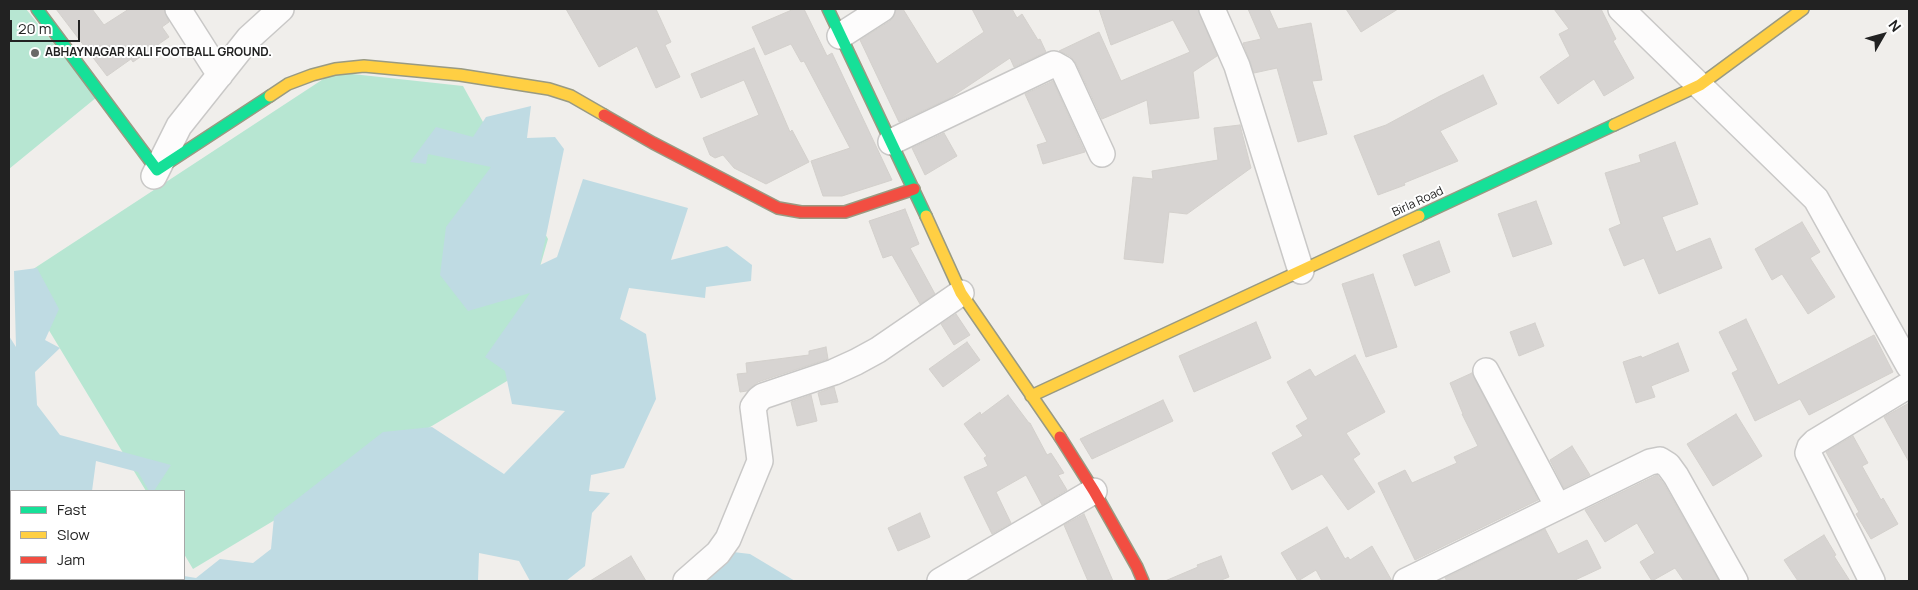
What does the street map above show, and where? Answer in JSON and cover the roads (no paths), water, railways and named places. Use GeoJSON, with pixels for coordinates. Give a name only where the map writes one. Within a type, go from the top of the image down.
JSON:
{"type":"FeatureCollection","features":[{"type":"Feature","properties":{"kind":"street"},"geometry":{"type":"LineString","coordinates":[[37,9],[155,174]]}},
{"type":"Feature","properties":{"kind":"street"},"geometry":{"type":"LineString","coordinates":[[178,9],[220,76]]}},
{"type":"Feature","properties":{"kind":"street"},"geometry":{"type":"LineString","coordinates":[[155,174],[179,126],[249,38],[281,9]]}},
{"type":"Feature","properties":{"kind":"street"},"geometry":{"type":"LineString","coordinates":[[828,9],[914,188],[961,294],[1094,491],[1138,567],[1143,581]]}},
{"type":"Feature","properties":{"kind":"street"},"geometry":{"type":"LineString","coordinates":[[840,36],[882,9]]}},
{"type":"Feature","properties":{"kind":"street"},"geometry":{"type":"LineString","coordinates":[[1212,9],[1238,66],[1301,271]]}},
{"type":"Feature","properties":{"kind":"street"},"geometry":{"type":"LineString","coordinates":[[1621,9],[1816,199],[1909,366]]}},
{"type":"Feature","properties":{"kind":"street","name":"Birla Road"},"geometry":{"type":"LineString","coordinates":[[1031,396],[1700,85],[1802,9]]}},
{"type":"Feature","properties":{"kind":"street"},"geometry":{"type":"LineString","coordinates":[[891,142],[1054,64],[1060,65],[1063,69],[1102,154]]}},
{"type":"Feature","properties":{"kind":"street"},"geometry":{"type":"LineString","coordinates":[[155,174],[288,84],[312,74],[364,66],[460,74],[548,89],[571,96],[653,143],[778,208],[801,212],[844,212],[914,188]]}},
{"type":"Feature","properties":{"kind":"street"},"geometry":{"type":"LineString","coordinates":[[686,581],[718,553],[728,539],[760,461],[753,407],[759,399],[834,372],[856,362],[878,350],[961,294]]}},
{"type":"Feature","properties":{"kind":"street"},"geometry":{"type":"LineString","coordinates":[[1486,370],[1558,507]]}},
{"type":"Feature","properties":{"kind":"street"},"geometry":{"type":"LineString","coordinates":[[1872,581],[1808,453],[1810,447],[1815,442],[1909,385]]}},
{"type":"Feature","properties":{"kind":"street"},"geometry":{"type":"LineString","coordinates":[[1406,581],[1650,462],[1660,460],[1676,476],[1735,581]]}},
{"type":"Feature","properties":{"kind":"street"},"geometry":{"type":"LineString","coordinates":[[940,581],[1094,491]]}},
{"type":"Feature","properties":{"kind":"water"},"geometry":{"type":"Polygon","coordinates":[[[531,106],[527,138],[555,137],[564,149],[540,265],[557,257],[583,179],[688,208],[671,260],[727,246],[752,265],[751,281],[706,287],[705,298],[629,288],[620,319],[646,334],[656,399],[624,468],[591,475],[589,491],[610,493],[592,513],[585,566],[566,581],[530,581],[519,561],[479,553],[478,581],[32,581],[185,580],[185,576],[196,578],[220,559],[253,563],[271,549],[274,517],[383,432],[432,427],[504,474],[565,411],[512,404],[505,371],[485,357],[530,293],[468,311],[440,275],[446,227],[491,167],[428,154],[426,164],[410,162],[436,127],[473,137],[486,117],[531,106]]]}},
{"type":"Feature","properties":{"kind":"water"},"geometry":{"type":"Polygon","coordinates":[[[37,268],[59,309],[45,340],[60,348],[35,372],[37,405],[60,435],[171,465],[155,490],[148,490],[138,472],[96,461],[92,490],[10,490],[10,544],[9,336],[16,347],[14,271],[37,268]]]}},
{"type":"Feature","properties":{"kind":"water"},"geometry":{"type":"Polygon","coordinates":[[[708,549],[750,554],[795,581],[670,581],[698,575],[708,549]]]}},
{"type":"Feature","properties":{"kind":"place","name":"ABHAYNAGAR KALI FOOTBALL GROUND."},"geometry":{"type":"Point","coordinates":[35,53]}}]}
